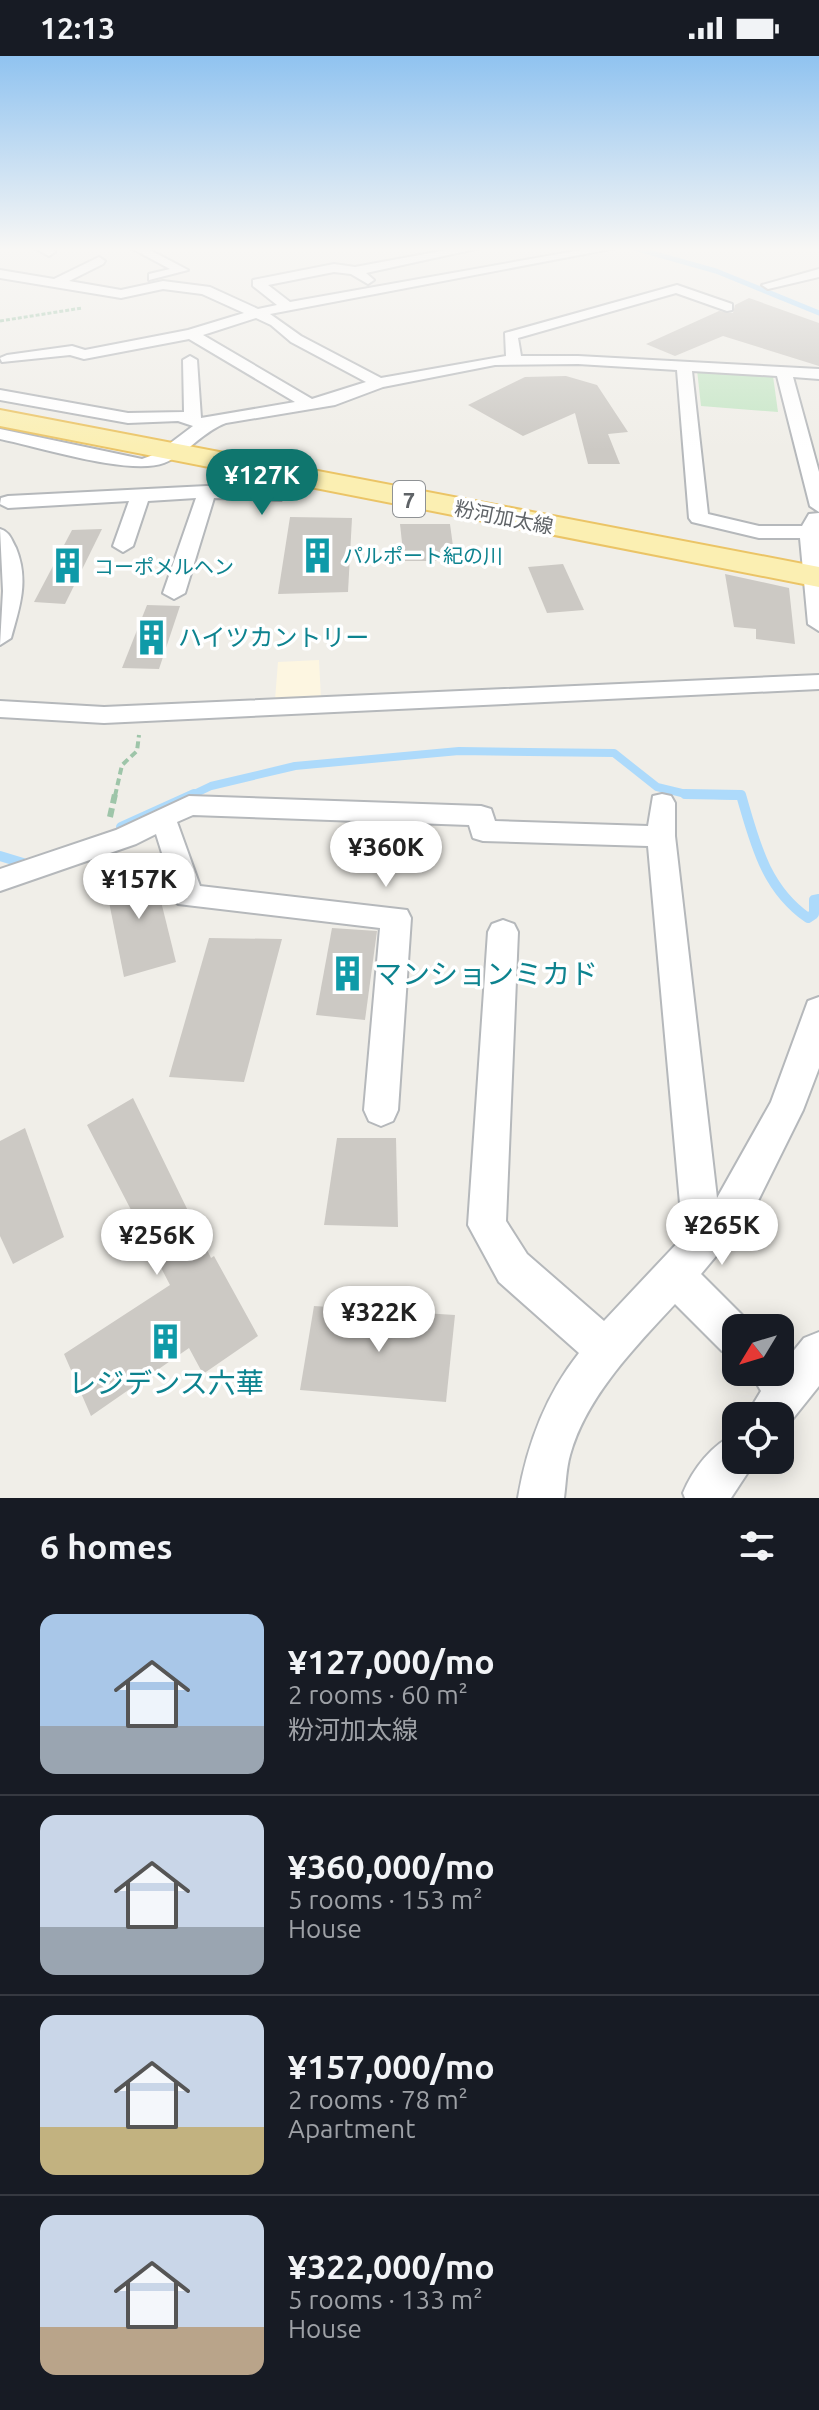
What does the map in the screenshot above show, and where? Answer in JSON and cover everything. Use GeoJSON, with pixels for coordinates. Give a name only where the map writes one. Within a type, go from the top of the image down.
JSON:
{"type":"FeatureCollection","features":[{"type":"Feature","properties":{"kind":"main road","name":"粉河加太線"},"geometry":{"type":"LineString","coordinates":[[0,407],[188,435],[814,561]]}},
{"type":"Feature","properties":{"kind":"main road","name":"粉河加太線"},"geometry":{"type":"LineString","coordinates":[[0,418],[188,435],[298,477],[814,561]]}},
{"type":"Feature","properties":{"kind":"street"},"geometry":{"type":"LineString","coordinates":[[7,359],[72,350],[84,355],[191,334],[250,315]]}},
{"type":"Feature","properties":{"kind":"street"},"geometry":{"type":"LineString","coordinates":[[262,315],[276,322],[296,339],[379,383]]}},
{"type":"Feature","properties":{"kind":"street"},"geometry":{"type":"LineString","coordinates":[[514,360],[510,336],[584,315]]}},
{"type":"Feature","properties":{"kind":"street"},"geometry":{"type":"LineString","coordinates":[[191,334],[311,405]]}},
{"type":"Feature","properties":{"kind":"street"},"geometry":{"type":"LineString","coordinates":[[188,435],[190,360]]}},
{"type":"Feature","properties":{"kind":"street"},"geometry":{"type":"LineString","coordinates":[[0,434],[143,464],[188,435],[311,405],[379,383],[433,371],[514,360],[684,365],[819,374]]}},
{"type":"Feature","properties":{"kind":"street"},"geometry":{"type":"LineString","coordinates":[[684,365],[699,518],[759,532],[814,561]]}},
{"type":"Feature","properties":{"kind":"street"},"geometry":{"type":"LineString","coordinates":[[784,372],[819,509],[814,561],[819,624]]}},
{"type":"Feature","properties":{"kind":"street"},"geometry":{"type":"LineString","coordinates":[[0,395],[128,418],[166,415],[188,435]]}},
{"type":"Feature","properties":{"kind":"street"},"geometry":{"type":"LineString","coordinates":[[0,452],[32,441]]}},
{"type":"Feature","properties":{"kind":"street"},"geometry":{"type":"LineString","coordinates":[[3,502],[207,492],[274,496],[298,477]]}},
{"type":"Feature","properties":{"kind":"street"},"geometry":{"type":"LineString","coordinates":[[174,593],[207,492]]}},
{"type":"Feature","properties":{"kind":"street"},"geometry":{"type":"LineString","coordinates":[[123,546],[140,496]]}},
{"type":"Feature","properties":{"kind":"street"},"geometry":{"type":"LineString","coordinates":[[0,535],[11,561],[14,591],[0,638]]}},
{"type":"Feature","properties":{"kind":"street"},"geometry":{"type":"LineString","coordinates":[[0,709],[141,714],[819,682]]}},
{"type":"Feature","properties":{"kind":"street"},"geometry":{"type":"LineString","coordinates":[[662,803],[661,836],[703,1240]]}},
{"type":"Feature","properties":{"kind":"street"},"geometry":{"type":"LineString","coordinates":[[0,880],[104,845],[189,805],[481,816],[483,831],[661,836]]}},
{"type":"Feature","properties":{"kind":"street"},"geometry":{"type":"LineString","coordinates":[[162,819],[170,834],[188,896],[396,918],[381,1110]]}},
{"type":"Feature","properties":{"kind":"street"},"geometry":{"type":"LineString","coordinates":[[503,932],[487,1225],[513,1268],[607,1351]]}},
{"type":"Feature","properties":{"kind":"street"},"geometry":{"type":"LineString","coordinates":[[541,1498],[542,1471],[564,1414],[607,1351],[733,1209],[803,1073],[819,1011]]}},
{"type":"Feature","properties":{"kind":"street"},"geometry":{"type":"LineString","coordinates":[[674,1275],[722,1323]]}},
{"type":"Feature","properties":{"kind":"street"},"geometry":{"type":"LineString","coordinates":[[776,1393],[819,1353]]}},
{"type":"Feature","properties":{"kind":"street"},"geometry":{"type":"LineString","coordinates":[[706,1493],[722,1473]]}},
{"type":"Feature","properties":{"kind":"path"},"geometry":{"type":"LineString","coordinates":[[0,321],[36,315]]}},
{"type":"Feature","properties":{"kind":"path"},"geometry":{"type":"LineString","coordinates":[[104,845],[122,765],[137,751],[141,714]]}},
{"type":"Feature","properties":{"kind":"shaded area"},"geometry":{"type":"Polygon","coordinates":[[[319,660],[321,699],[275,700],[278,662],[319,660]]]}},
{"type":"Feature","properties":{"kind":"green space"},"geometry":{"type":"Polygon","coordinates":[[[697,370],[773,376],[778,412],[701,406],[697,370]]]}},
{"type":"Feature","properties":{"kind":"building"},"geometry":{"type":"Polygon","coordinates":[[[710,315],[797,315],[819,323],[819,366],[723,336],[675,356],[646,344],[710,315]]]}},
{"type":"Feature","properties":{"kind":"building"},"geometry":{"type":"Polygon","coordinates":[[[566,376],[597,385],[628,432],[608,434],[620,464],[588,464],[575,413],[523,436],[468,405],[525,377],[566,376]]]}},
{"type":"Feature","properties":{"kind":"building","name":"パルポート紀の川"},"geometry":{"type":"Polygon","coordinates":[[[290,517],[352,518],[348,592],[278,594],[290,517]]]}},
{"type":"Feature","properties":{"kind":"building"},"geometry":{"type":"Polygon","coordinates":[[[400,524],[450,524],[455,561],[404,561],[400,524]]]}},
{"type":"Feature","properties":{"kind":"building","name":"コーポメルヘン"},"geometry":{"type":"Polygon","coordinates":[[[102,529],[65,604],[34,602],[72,530],[102,529]]]}},
{"type":"Feature","properties":{"kind":"building"},"geometry":{"type":"Polygon","coordinates":[[[563,564],[584,610],[547,613],[528,567],[563,564]]]}},
{"type":"Feature","properties":{"kind":"building"},"geometry":{"type":"Polygon","coordinates":[[[725,574],[789,588],[795,644],[756,639],[756,629],[734,627],[725,574]]]}},
{"type":"Feature","properties":{"kind":"building","name":"ハイツカントリー"},"geometry":{"type":"Polygon","coordinates":[[[147,605],[180,606],[159,669],[122,668],[147,605]]]}},
{"type":"Feature","properties":{"kind":"building"},"geometry":{"type":"Polygon","coordinates":[[[152,865],[176,962],[124,977],[104,877],[152,865]]]}},
{"type":"Feature","properties":{"kind":"building","name":"マンションミカド"},"geometry":{"type":"Polygon","coordinates":[[[332,928],[377,931],[365,1020],[316,1015],[332,928]]]}},
{"type":"Feature","properties":{"kind":"building"},"geometry":{"type":"Polygon","coordinates":[[[209,938],[282,939],[244,1082],[169,1077],[209,938]]]}},
{"type":"Feature","properties":{"kind":"building"},"geometry":{"type":"Polygon","coordinates":[[[133,1098],[211,1258],[214,1256],[258,1336],[203,1374],[189,1348],[91,1416],[64,1354],[170,1285],[87,1125],[133,1098]]]}},
{"type":"Feature","properties":{"kind":"building"},"geometry":{"type":"Polygon","coordinates":[[[25,1128],[64,1237],[13,1264],[0,1236],[0,1141],[25,1128]]]}},
{"type":"Feature","properties":{"kind":"building"},"geometry":{"type":"Polygon","coordinates":[[[337,1138],[396,1138],[398,1227],[324,1225],[337,1138]]]}},
{"type":"Feature","properties":{"kind":"building"},"geometry":{"type":"Polygon","coordinates":[[[314,1306],[455,1315],[446,1402],[300,1390],[314,1306]]]}},
{"type":"Feature","properties":{"kind":"waterway"},"geometry":{"type":"LineString","coordinates":[[190,796],[211,786],[295,766],[459,751],[614,753],[657,787],[687,794]]}},
{"type":"Feature","properties":{"kind":"waterway"},"geometry":{"type":"LineString","coordinates":[[121,827],[194,794]]}},
{"type":"Feature","properties":{"kind":"waterway"},"geometry":{"type":"LineString","coordinates":[[687,794],[741,795],[764,863],[781,893],[808,918],[814,914],[814,900],[819,899]]}},
{"type":"Feature","properties":{"kind":"waterway"},"geometry":{"type":"LineString","coordinates":[[687,794],[741,796]]}},
{"type":"Feature","properties":{"kind":"waterway"},"geometry":{"type":"LineString","coordinates":[[0,856],[23,863]]}},
{"type":"Feature","properties":{"kind":"place","name":"パルポート紀の川"},"geometry":{"type":"Point","coordinates":[317,555]}},
{"type":"Feature","properties":{"kind":"place","name":"コーポメルヘン"},"geometry":{"type":"Point","coordinates":[68,566]}},
{"type":"Feature","properties":{"kind":"place","name":"ハイツカントリー"},"geometry":{"type":"Point","coordinates":[152,637]}},
{"type":"Feature","properties":{"kind":"place","name":"マンションミカド"},"geometry":{"type":"Point","coordinates":[348,973]}},
{"type":"Feature","properties":{"kind":"place","name":"レジデンス六華"},"geometry":{"type":"Point","coordinates":[166,1342]}}]}
